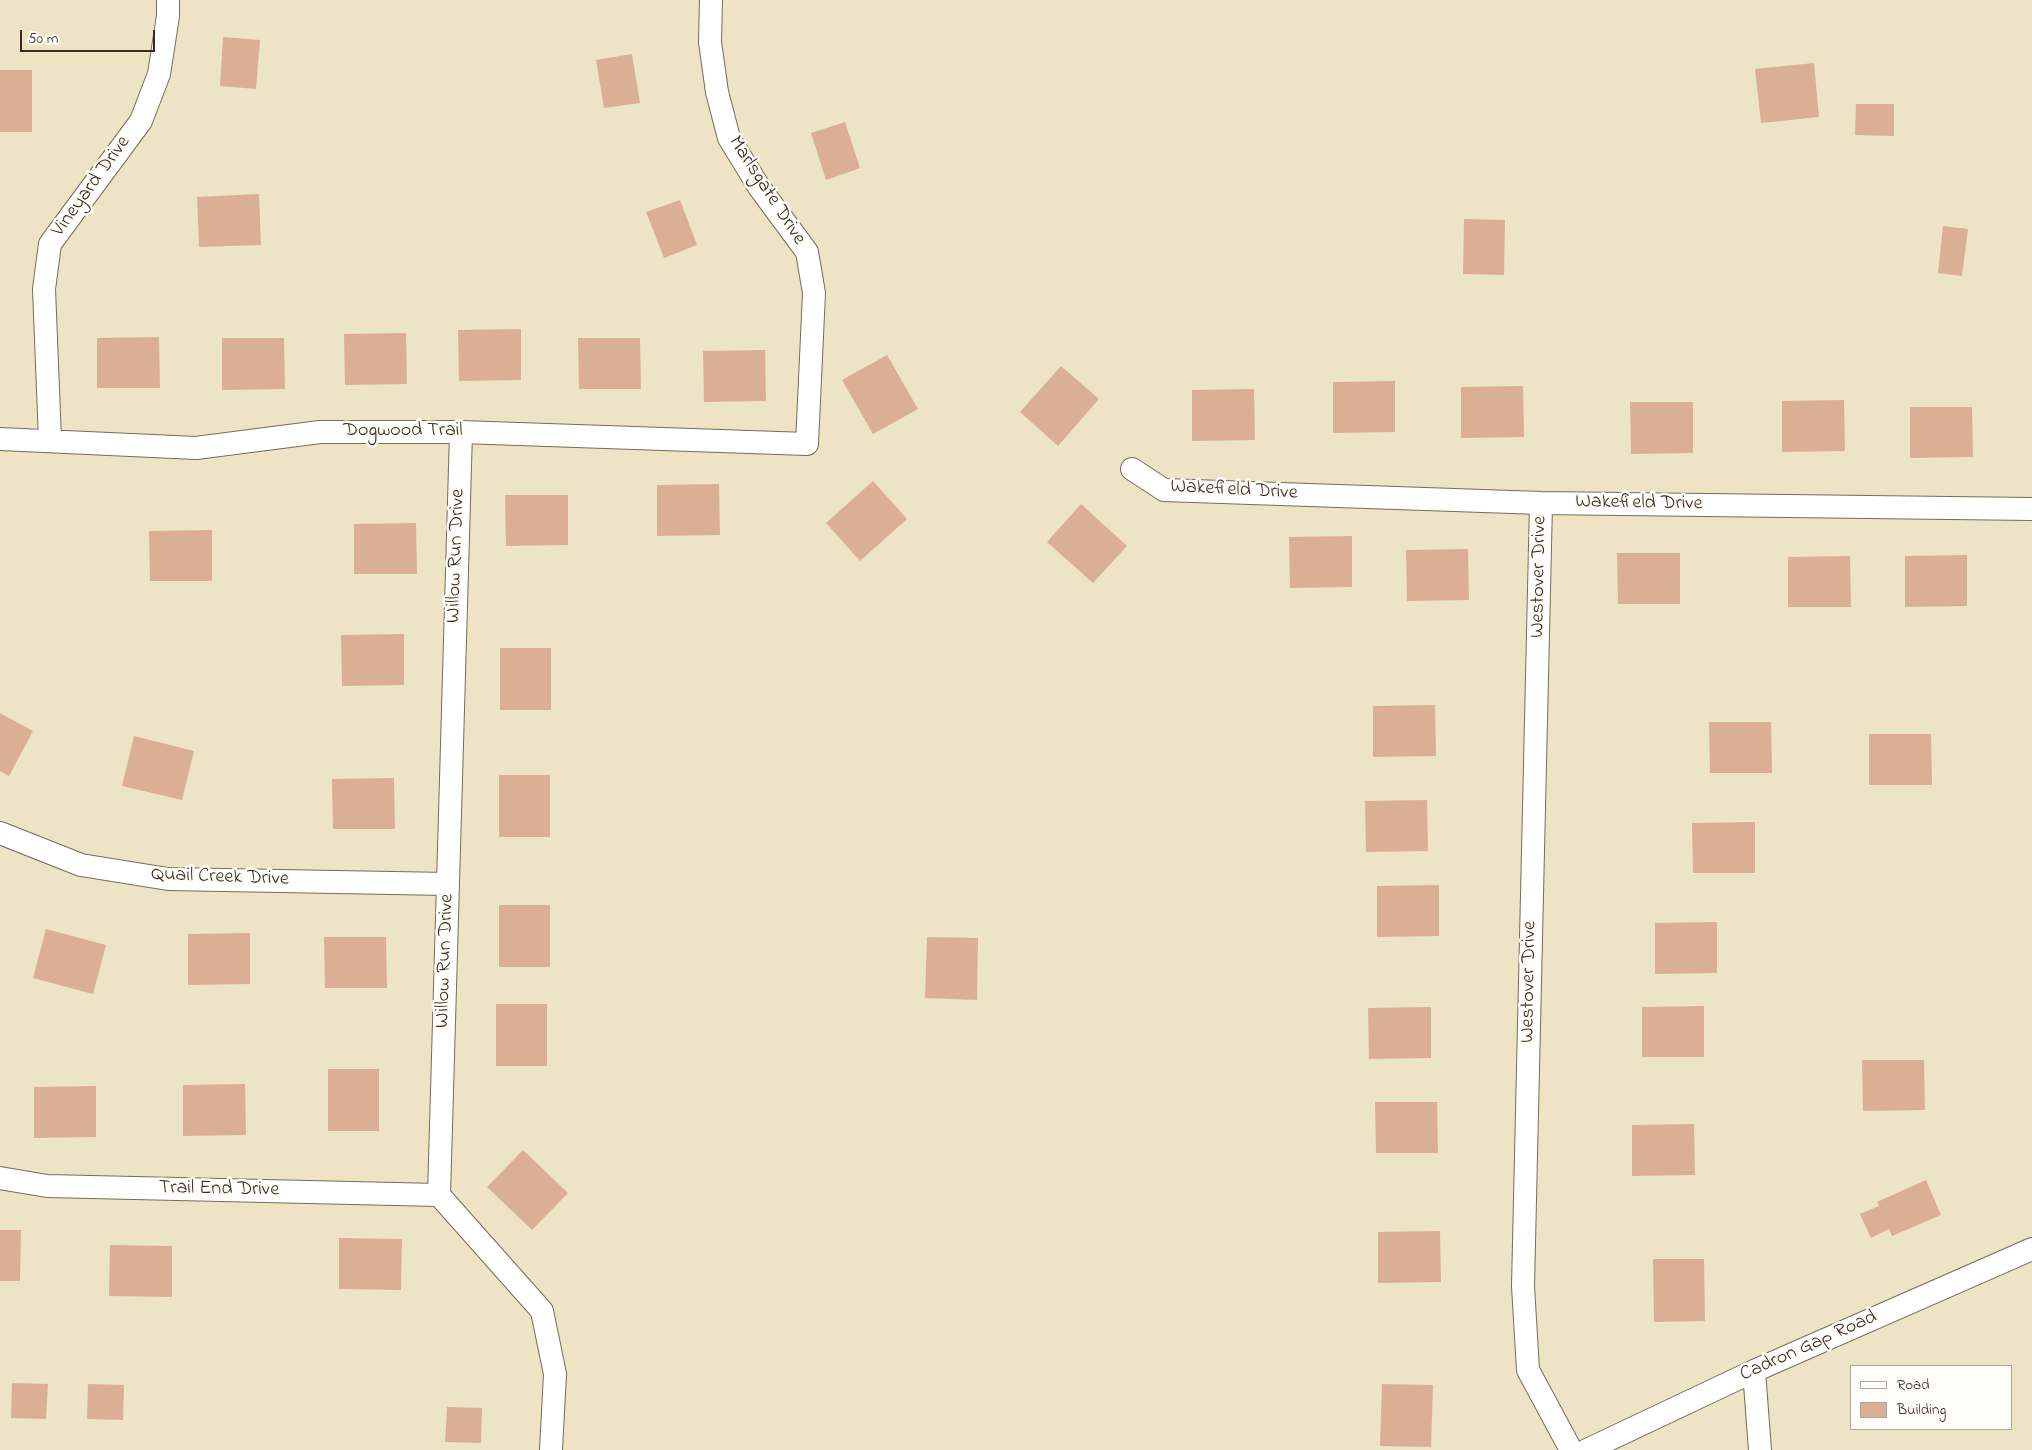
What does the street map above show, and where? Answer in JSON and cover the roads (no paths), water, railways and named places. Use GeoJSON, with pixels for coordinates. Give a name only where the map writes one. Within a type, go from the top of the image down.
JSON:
{"type":"FeatureCollection","features":[{"type":"Feature","properties":{"kind":"street","name":"Vineyard Drive"},"geometry":{"type":"LineString","coordinates":[[50,440],[44,289],[50,244],[141,121],[159,74],[168,16],[168,0]]}},
{"type":"Feature","properties":{"kind":"street","name":"Marlsgate Drive"},"geometry":{"type":"LineString","coordinates":[[711,0],[710,42],[717,92],[729,138],[759,187],[807,252],[814,293],[807,444]]}},
{"type":"Feature","properties":{"kind":"street","name":"Dogwood Trail"},"geometry":{"type":"LineString","coordinates":[[0,439],[196,448],[320,432],[461,432],[807,444]]}},
{"type":"Feature","properties":{"kind":"street","name":"Willow Run Drive"},"geometry":{"type":"LineString","coordinates":[[439,1195],[461,432]]}},
{"type":"Feature","properties":{"kind":"street","name":"Wakefield Drive"},"geometry":{"type":"LineString","coordinates":[[1132,469],[1164,490],[1541,503],[2032,509]]}},
{"type":"Feature","properties":{"kind":"street","name":"Westover Drive"},"geometry":{"type":"LineString","coordinates":[[1541,503],[1523,1286],[1528,1370],[1571,1450]]}},
{"type":"Feature","properties":{"kind":"street","name":"Quail Creek Drive"},"geometry":{"type":"LineString","coordinates":[[0,833],[81,865],[168,878],[448,884]]}},
{"type":"Feature","properties":{"kind":"street","name":"Trail End Drive"},"geometry":{"type":"LineString","coordinates":[[0,1178],[47,1186],[439,1195]]}},
{"type":"Feature","properties":{"kind":"street"},"geometry":{"type":"LineString","coordinates":[[439,1195],[542,1311],[555,1374],[551,1450]]}},
{"type":"Feature","properties":{"kind":"street","name":"Cadron Gap Road"},"geometry":{"type":"LineString","coordinates":[[1588,1450],[1754,1371],[2032,1249]]}},
{"type":"Feature","properties":{"kind":"street"},"geometry":{"type":"LineString","coordinates":[[1754,1371],[1760,1450]]}}]}
